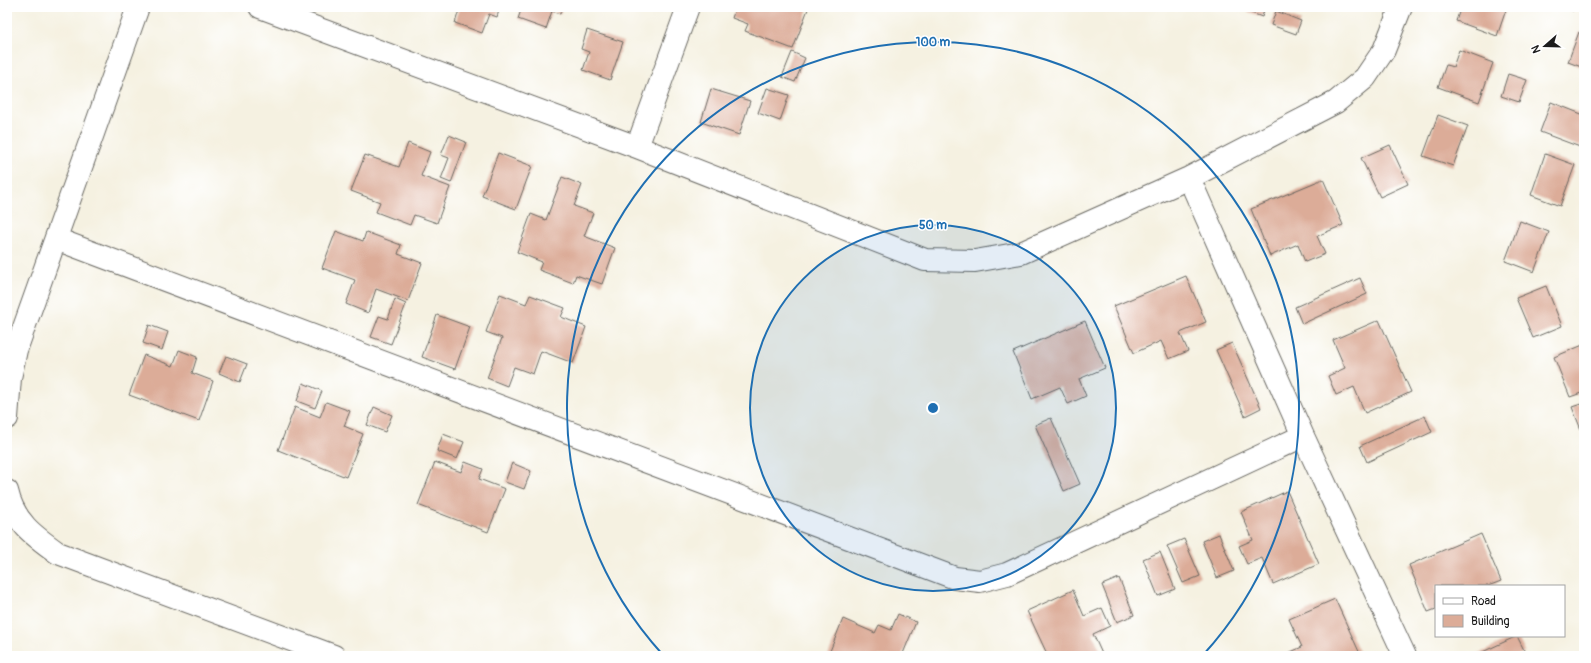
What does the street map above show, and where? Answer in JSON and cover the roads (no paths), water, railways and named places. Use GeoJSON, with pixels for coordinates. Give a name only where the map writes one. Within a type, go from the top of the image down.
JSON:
{"type":"FeatureCollection","features":[{"type":"Feature","properties":{"kind":"street"},"geometry":{"type":"LineString","coordinates":[[7,418],[10,378],[16,350],[138,7]]}},
{"type":"Feature","properties":{"kind":"street"},"geometry":{"type":"LineString","coordinates":[[260,7],[637,147],[925,260],[975,261],[1021,253],[1189,178],[1336,102],[1365,78],[1384,50],[1401,7]]}},
{"type":"Feature","properties":{"kind":"street"},"geometry":{"type":"LineString","coordinates":[[637,147],[688,7]]}},
{"type":"Feature","properties":{"kind":"street"},"geometry":{"type":"LineString","coordinates":[[1189,178],[1303,436],[1404,656]]}},
{"type":"Feature","properties":{"kind":"street"},"geometry":{"type":"LineString","coordinates":[[56,239],[955,578],[980,581],[1007,574],[1303,436]]}},
{"type":"Feature","properties":{"kind":"street"},"geometry":{"type":"LineString","coordinates":[[7,491],[16,516],[34,536],[58,553],[334,656]]}}]}
